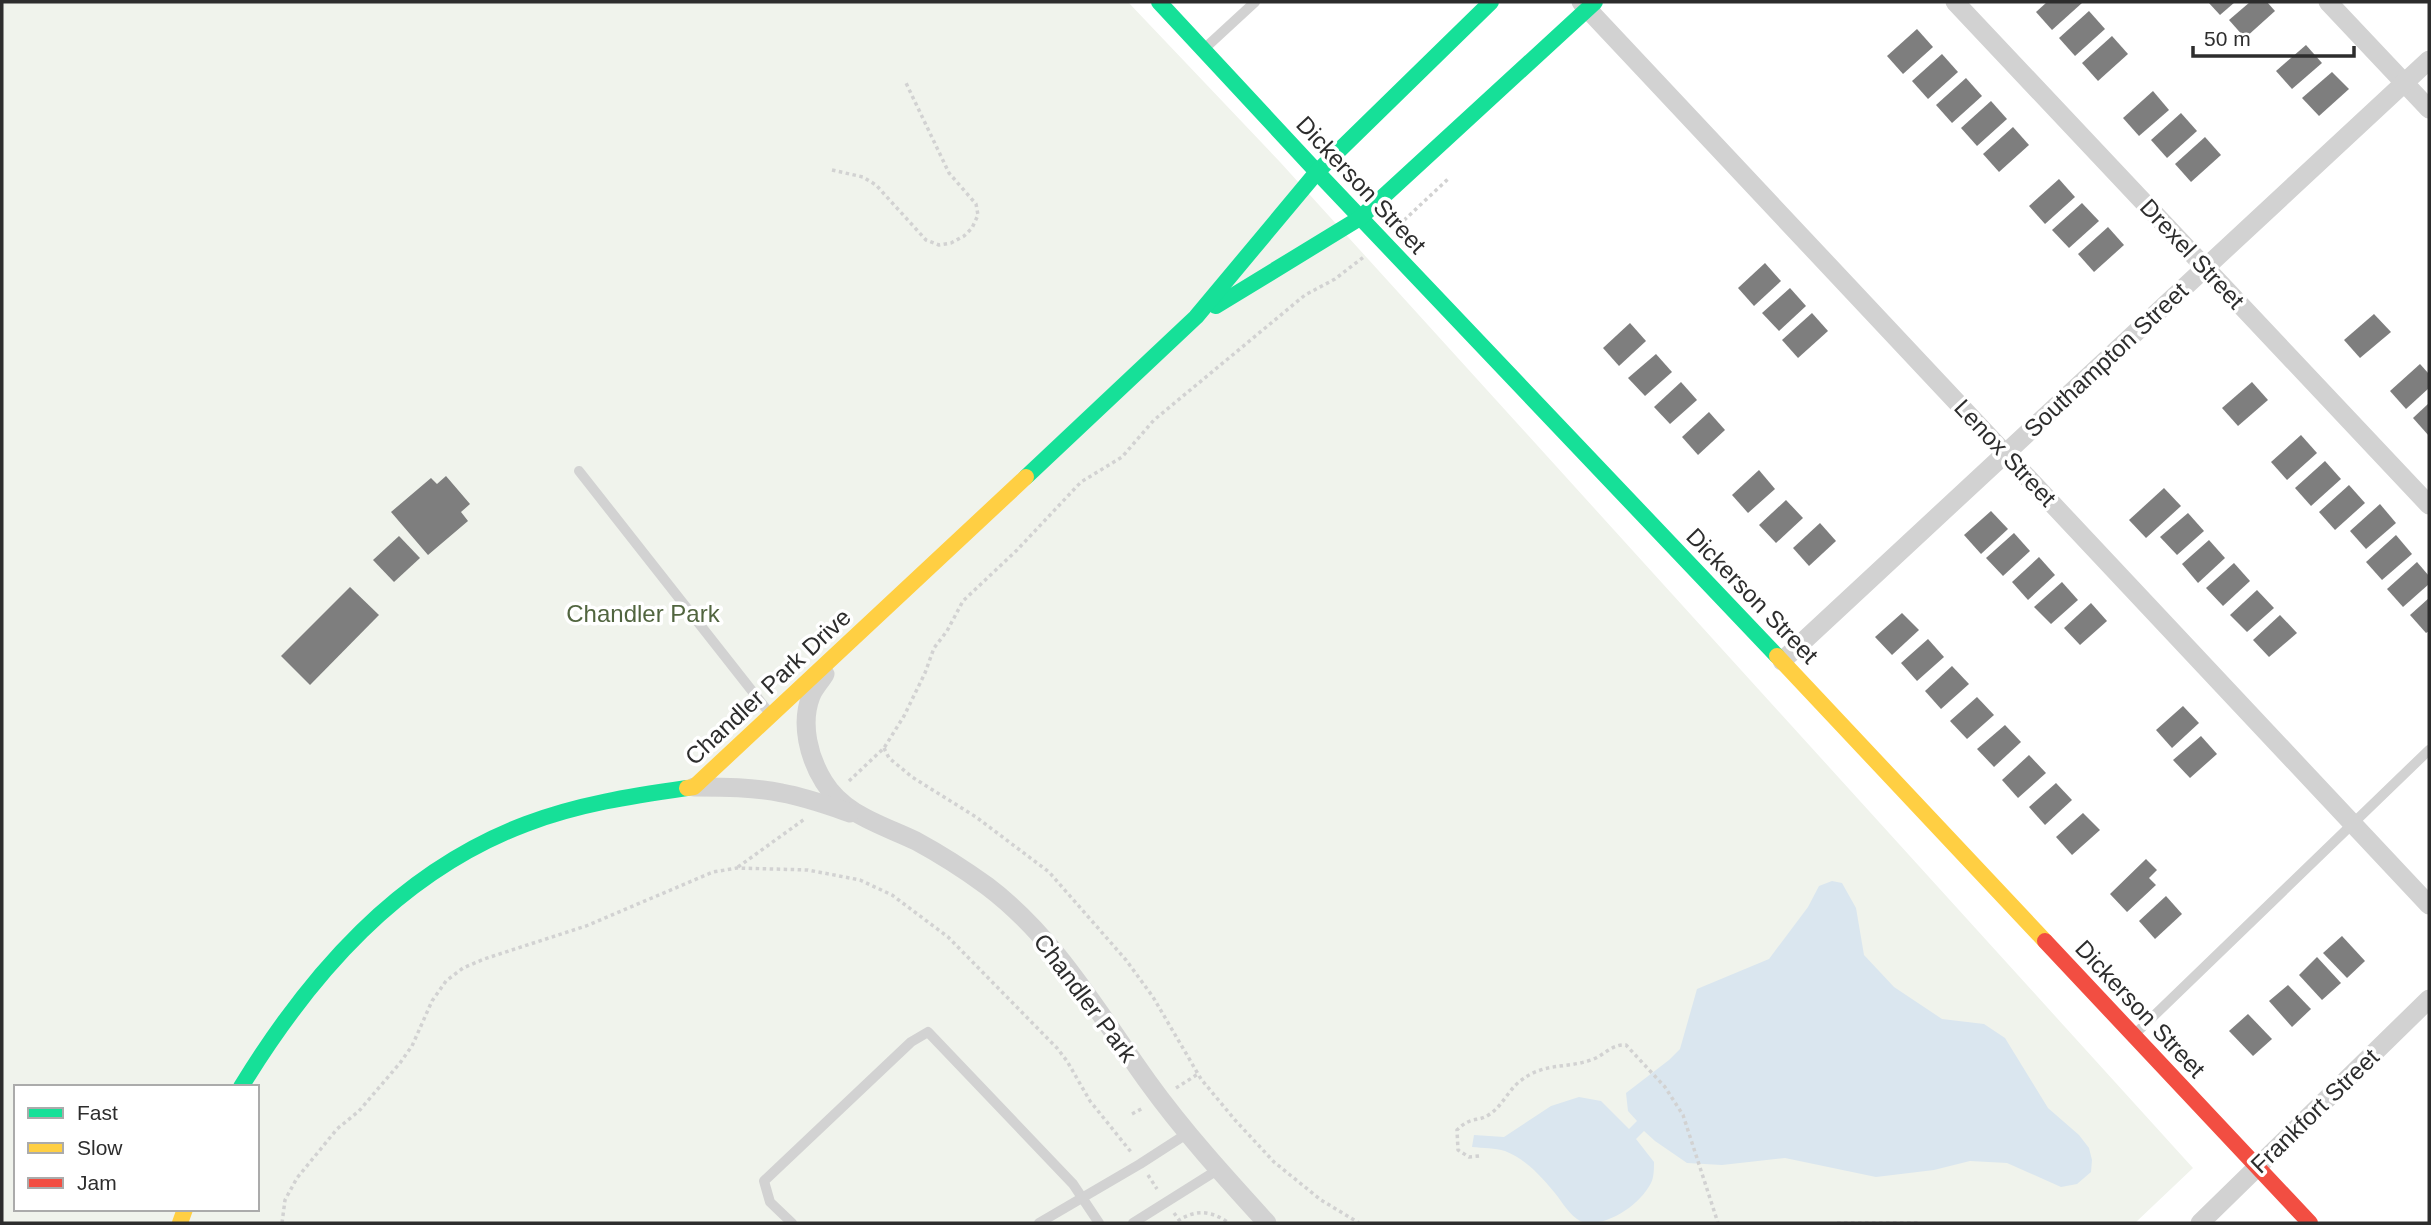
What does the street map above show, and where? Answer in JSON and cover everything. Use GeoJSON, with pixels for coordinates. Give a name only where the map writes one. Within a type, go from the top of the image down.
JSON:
{"type":"FeatureCollection","features":[{"type":"Feature","properties":{"kind":"street","name":"Dickerson Street"},"geometry":{"type":"LineString","coordinates":[[1160,2],[1360,218],[1782,661],[2310,1223]]}},
{"type":"Feature","properties":{"kind":"street","name":"Chandler Park Drive"},"geometry":{"type":"LineString","coordinates":[[242,1085],[277,1027],[323,969],[366,925],[404,893],[444,865],[493,838],[577,807],[621,797],[694,787],[1196,317],[1317,172],[1491,2]]}},
{"type":"Feature","properties":{"kind":"street","name":"Drexel Street"},"geometry":{"type":"LineString","coordinates":[[1955,2],[2429,505]]}},
{"type":"Feature","properties":{"kind":"street"},"geometry":{"type":"LineString","coordinates":[[2328,2],[2429,109]]}},
{"type":"Feature","properties":{"kind":"street","name":"Chandler Park Drive"},"geometry":{"type":"LineString","coordinates":[[1196,317],[1360,218],[1588,4]]}},
{"type":"Feature","properties":{"kind":"street","name":"Lenox Street"},"geometry":{"type":"LineString","coordinates":[[1588,4],[2429,905]]}},
{"type":"Feature","properties":{"kind":"street","name":"Southampton Street"},"geometry":{"type":"LineString","coordinates":[[1782,661],[2429,60]]}},
{"type":"Feature","properties":{"kind":"street","name":"Chandler Park"},"geometry":{"type":"LineString","coordinates":[[828,799],[825,785],[814,765],[808,742],[807,719],[811,696],[838,653]]}},
{"type":"Feature","properties":{"kind":"street","name":"Chandler Park"},"geometry":{"type":"LineString","coordinates":[[694,787],[743,788],[841,802],[864,818],[916,842],[987,886],[1017,911],[1064,964],[1149,1084],[1267,1223]]}},
{"type":"Feature","properties":{"kind":"street","name":"Frankfort Street"},"geometry":{"type":"LineString","coordinates":[[2200,1223],[2429,999]]}},
{"type":"Feature","properties":{"kind":"lane"},"geometry":{"type":"LineString","coordinates":[[1204,50],[1255,2]]}},
{"type":"Feature","properties":{"kind":"lane"},"geometry":{"type":"LineString","coordinates":[[579,471],[771,715]]}},
{"type":"Feature","properties":{"kind":"lane"},"geometry":{"type":"LineString","coordinates":[[2134,1036],[2429,750]]}},
{"type":"Feature","properties":{"kind":"lane"},"geometry":{"type":"LineString","coordinates":[[792,1223],[770,1202],[764,1181],[911,1042],[928,1032],[1084,1197],[1099,1223]]}},
{"type":"Feature","properties":{"kind":"lane"},"geometry":{"type":"LineString","coordinates":[[1040,1223],[1188,1133]]}},
{"type":"Feature","properties":{"kind":"lane"},"geometry":{"type":"LineString","coordinates":[[1133,1223],[1219,1169]]}},
{"type":"Feature","properties":{"kind":"path"},"geometry":{"type":"LineString","coordinates":[[832,170],[863,177],[876,185],[926,240],[939,244],[951,243],[972,228],[978,215],[976,204],[949,173],[905,83]]}},
{"type":"Feature","properties":{"kind":"path"},"geometry":{"type":"LineString","coordinates":[[737,868],[794,828],[884,748],[904,716],[934,648],[947,631],[963,601],[1017,550],[1082,482],[1122,457],[1154,420],[1305,295],[1352,268],[1448,179]]}},
{"type":"Feature","properties":{"kind":"path"},"geometry":{"type":"LineString","coordinates":[[884,748],[889,758],[912,777],[976,817],[1049,872],[1126,960],[1153,997],[1201,1079],[1235,1120],[1275,1162],[1321,1200],[1359,1223]]}},
{"type":"Feature","properties":{"kind":"path"},"geometry":{"type":"LineString","coordinates":[[282,1223],[285,1200],[297,1178],[337,1129],[359,1111],[400,1063],[412,1046],[432,1001],[446,981],[463,968],[484,959],[586,926],[701,876],[737,868],[808,870],[860,880],[892,895],[948,937],[1057,1048],[1067,1060],[1090,1101],[1180,1220],[1199,1212],[1216,1214],[1229,1223]]}},
{"type":"Feature","properties":{"kind":"path"},"geometry":{"type":"LineString","coordinates":[[1479,1156],[1469,1157],[1458,1150],[1457,1130],[1466,1121],[1488,1116],[1517,1084],[1545,1067],[1593,1060],[1620,1045],[1626,1045],[1665,1087],[1683,1115],[1718,1223]]}},
{"type":"Feature","properties":{"kind":"path"},"geometry":{"type":"LineString","coordinates":[[1837,1223],[1921,1223]]}},
{"type":"Feature","properties":{"kind":"green space","name":"Chandler Park"},"geometry":{"type":"Polygon","coordinates":[[[2,2],[1128,2],[1280,162],[2193,1168],[2135,1223],[2,1223],[2,2]]]}},
{"type":"Feature","properties":{"kind":"shaded area"},"geometry":{"type":"Polygon","coordinates":[[[1832,881],[1842,883],[1856,908],[1864,955],[1894,987],[1942,1019],[1984,1024],[2005,1038],[2048,1108],[2079,1135],[2089,1148],[2091,1172],[2077,1184],[2061,1187],[2007,1163],[1970,1161],[1934,1170],[1876,1177],[1785,1158],[1722,1165],[1687,1163],[1644,1131],[1636,1139],[1654,1162],[1653,1178],[1646,1191],[1624,1212],[1605,1221],[1585,1223],[1573,1216],[1541,1177],[1520,1159],[1501,1150],[1472,1147],[1474,1135],[1504,1137],[1551,1106],[1579,1097],[1601,1101],[1629,1129],[1637,1121],[1628,1111],[1626,1093],[1680,1049],[1697,989],[1769,959],[1808,907],[1819,886],[1832,881]]]}},
{"type":"Feature","properties":{"kind":"building"},"geometry":{"type":"Polygon","coordinates":[[[2047,2],[2082,3],[2052,30],[2036,12],[2047,2]]]}},
{"type":"Feature","properties":{"kind":"building"},"geometry":{"type":"Polygon","coordinates":[[[2208,2],[2235,2],[2220,15],[2208,2]]]}},
{"type":"Feature","properties":{"kind":"building"},"geometry":{"type":"Polygon","coordinates":[[[2250,2],[2267,2],[2275,11],[2245,38],[2229,20],[2250,2]]]}},
{"type":"Feature","properties":{"kind":"building"},"geometry":{"type":"Polygon","coordinates":[[[2089,11],[2105,29],[2075,56],[2059,38],[2089,11]]]}},
{"type":"Feature","properties":{"kind":"building"},"geometry":{"type":"Polygon","coordinates":[[[1917,29],[1933,47],[1903,74],[1887,56],[1917,29]]]}},
{"type":"Feature","properties":{"kind":"building"},"geometry":{"type":"Polygon","coordinates":[[[2112,36],[2128,54],[2098,81],[2082,63],[2112,36]]]}},
{"type":"Feature","properties":{"kind":"building"},"geometry":{"type":"Polygon","coordinates":[[[2306,45],[2322,63],[2292,89],[2276,71],[2306,45]]]}},
{"type":"Feature","properties":{"kind":"building"},"geometry":{"type":"Polygon","coordinates":[[[1942,54],[1958,72],[1928,99],[1912,81],[1942,54]]]}},
{"type":"Feature","properties":{"kind":"building"},"geometry":{"type":"Polygon","coordinates":[[[2332,72],[2349,89],[2319,116],[2302,98],[2332,72]]]}},
{"type":"Feature","properties":{"kind":"building"},"geometry":{"type":"Polygon","coordinates":[[[1966,78],[1982,96],[1952,123],[1936,105],[1966,78]]]}},
{"type":"Feature","properties":{"kind":"building"},"geometry":{"type":"Polygon","coordinates":[[[2153,91],[2169,110],[2139,136],[2123,118],[2153,91]]]}},
{"type":"Feature","properties":{"kind":"building"},"geometry":{"type":"Polygon","coordinates":[[[1991,101],[2007,119],[1977,146],[1961,128],[1991,101]]]}},
{"type":"Feature","properties":{"kind":"building"},"geometry":{"type":"Polygon","coordinates":[[[2181,113],[2197,131],[2167,158],[2151,140],[2181,113]]]}},
{"type":"Feature","properties":{"kind":"building"},"geometry":{"type":"Polygon","coordinates":[[[2013,127],[2029,145],[1999,172],[1983,154],[2013,127]]]}},
{"type":"Feature","properties":{"kind":"building"},"geometry":{"type":"Polygon","coordinates":[[[2205,137],[2221,155],[2191,182],[2175,164],[2205,137]]]}},
{"type":"Feature","properties":{"kind":"building"},"geometry":{"type":"Polygon","coordinates":[[[2059,179],[2075,197],[2045,224],[2029,206],[2059,179]]]}},
{"type":"Feature","properties":{"kind":"building"},"geometry":{"type":"Polygon","coordinates":[[[2082,203],[2099,221],[2069,248],[2052,230],[2082,203]]]}},
{"type":"Feature","properties":{"kind":"building"},"geometry":{"type":"Polygon","coordinates":[[[2108,227],[2124,245],[2094,272],[2078,254],[2108,227]]]}},
{"type":"Feature","properties":{"kind":"building"},"geometry":{"type":"Polygon","coordinates":[[[1765,263],[1781,281],[1754,306],[1738,288],[1765,263]]]}},
{"type":"Feature","properties":{"kind":"building"},"geometry":{"type":"Polygon","coordinates":[[[1790,288],[1806,306],[1779,331],[1762,313],[1790,288]]]}},
{"type":"Feature","properties":{"kind":"building"},"geometry":{"type":"Polygon","coordinates":[[[1812,313],[1828,331],[1798,358],[1782,340],[1812,313]]]}},
{"type":"Feature","properties":{"kind":"building"},"geometry":{"type":"Polygon","coordinates":[[[2374,314],[2391,332],[2360,358],[2344,340],[2374,314]]]}},
{"type":"Feature","properties":{"kind":"building"},"geometry":{"type":"Polygon","coordinates":[[[1630,323],[1646,341],[1619,366],[1603,348],[1630,323]]]}},
{"type":"Feature","properties":{"kind":"building"},"geometry":{"type":"Polygon","coordinates":[[[1656,354],[1672,372],[1645,396],[1628,378],[1656,354]]]}},
{"type":"Feature","properties":{"kind":"building"},"geometry":{"type":"Polygon","coordinates":[[[2420,364],[2429,374],[2429,388],[2406,409],[2390,391],[2420,364]]]}},
{"type":"Feature","properties":{"kind":"building"},"geometry":{"type":"Polygon","coordinates":[[[1681,382],[1697,400],[1670,424],[1654,407],[1681,382]]]}},
{"type":"Feature","properties":{"kind":"building"},"geometry":{"type":"Polygon","coordinates":[[[2252,382],[2268,400],[2238,426],[2222,408],[2252,382]]]}},
{"type":"Feature","properties":{"kind":"building"},"geometry":{"type":"Polygon","coordinates":[[[2429,403],[2429,436],[2413,418],[2429,403]]]}},
{"type":"Feature","properties":{"kind":"building"},"geometry":{"type":"Polygon","coordinates":[[[1709,412],[1725,430],[1698,455],[1682,437],[1709,412]]]}},
{"type":"Feature","properties":{"kind":"building"},"geometry":{"type":"Polygon","coordinates":[[[2301,435],[2317,453],[2287,480],[2271,462],[2301,435]]]}},
{"type":"Feature","properties":{"kind":"building"},"geometry":{"type":"Polygon","coordinates":[[[2325,461],[2341,479],[2311,506],[2295,488],[2325,461]]]}},
{"type":"Feature","properties":{"kind":"building"},"geometry":{"type":"Polygon","coordinates":[[[1759,470],[1775,489],[1748,513],[1732,495],[1759,470]]]}},
{"type":"Feature","properties":{"kind":"building"},"geometry":{"type":"Polygon","coordinates":[[[446,476],[470,504],[461,512],[468,521],[428,555],[391,512],[431,478],[437,484],[446,476]]]}},
{"type":"Feature","properties":{"kind":"building"},"geometry":{"type":"Polygon","coordinates":[[[2349,485],[2365,503],[2335,530],[2319,512],[2349,485]]]}},
{"type":"Feature","properties":{"kind":"building"},"geometry":{"type":"Polygon","coordinates":[[[2164,488],[2181,506],[2146,538],[2129,520],[2164,488]]]}},
{"type":"Feature","properties":{"kind":"building"},"geometry":{"type":"Polygon","coordinates":[[[1786,500],[1803,518],[1776,543],[1759,525],[1786,500]]]}},
{"type":"Feature","properties":{"kind":"building"},"geometry":{"type":"Polygon","coordinates":[[[2380,504],[2396,523],[2366,549],[2350,531],[2380,504]]]}},
{"type":"Feature","properties":{"kind":"building"},"geometry":{"type":"Polygon","coordinates":[[[1991,511],[2008,529],[1981,554],[1964,535],[1991,511]]]}},
{"type":"Feature","properties":{"kind":"building"},"geometry":{"type":"Polygon","coordinates":[[[2188,513],[2204,531],[2177,555],[2160,537],[2188,513]]]}},
{"type":"Feature","properties":{"kind":"building"},"geometry":{"type":"Polygon","coordinates":[[[1820,523],[1836,541],[1809,566],[1793,548],[1820,523]]]}},
{"type":"Feature","properties":{"kind":"building"},"geometry":{"type":"Polygon","coordinates":[[[2014,533],[2030,551],[2003,576],[1986,558],[2014,533]]]}},
{"type":"Feature","properties":{"kind":"building"},"geometry":{"type":"Polygon","coordinates":[[[2396,535],[2412,554],[2382,580],[2366,562],[2396,535]]]}},
{"type":"Feature","properties":{"kind":"building"},"geometry":{"type":"Polygon","coordinates":[[[399,536],[420,558],[394,582],[373,560],[399,536]]]}},
{"type":"Feature","properties":{"kind":"building"},"geometry":{"type":"Polygon","coordinates":[[[2209,540],[2225,558],[2198,583],[2182,564],[2209,540]]]}},
{"type":"Feature","properties":{"kind":"building"},"geometry":{"type":"Polygon","coordinates":[[[2039,557],[2055,575],[2028,600],[2012,582],[2039,557]]]}},
{"type":"Feature","properties":{"kind":"building"},"geometry":{"type":"Polygon","coordinates":[[[2417,562],[2429,576],[2429,584],[2403,607],[2387,589],[2417,562]]]}},
{"type":"Feature","properties":{"kind":"building"},"geometry":{"type":"Polygon","coordinates":[[[2234,563],[2250,581],[2223,606],[2206,588],[2234,563]]]}},
{"type":"Feature","properties":{"kind":"building"},"geometry":{"type":"Polygon","coordinates":[[[2062,582],[2078,600],[2051,624],[2034,607],[2062,582]]]}},
{"type":"Feature","properties":{"kind":"building"},"geometry":{"type":"Polygon","coordinates":[[[350,587],[379,615],[310,685],[281,656],[350,587]]]}},
{"type":"Feature","properties":{"kind":"building"},"geometry":{"type":"Polygon","coordinates":[[[2257,590],[2274,608],[2247,632],[2230,615],[2257,590]]]}},
{"type":"Feature","properties":{"kind":"building"},"geometry":{"type":"Polygon","coordinates":[[[2429,598],[2429,631],[2426,633],[2410,615],[2429,598]]]}},
{"type":"Feature","properties":{"kind":"building"},"geometry":{"type":"Polygon","coordinates":[[[2091,603],[2107,621],[2080,645],[2064,628],[2091,603]]]}},
{"type":"Feature","properties":{"kind":"building"},"geometry":{"type":"Polygon","coordinates":[[[1902,613],[1919,630],[1892,655],[1875,637],[1902,613]]]}},
{"type":"Feature","properties":{"kind":"building"},"geometry":{"type":"Polygon","coordinates":[[[2280,615],[2297,633],[2269,657],[2253,640],[2280,615]]]}},
{"type":"Feature","properties":{"kind":"building"},"geometry":{"type":"Polygon","coordinates":[[[1928,639],[1944,657],[1917,681],[1901,663],[1928,639]]]}},
{"type":"Feature","properties":{"kind":"building"},"geometry":{"type":"Polygon","coordinates":[[[1952,666],[1969,684],[1941,709],[1925,691],[1952,666]]]}},
{"type":"Feature","properties":{"kind":"building"},"geometry":{"type":"Polygon","coordinates":[[[1977,697],[1994,715],[1967,739],[1950,721],[1977,697]]]}},
{"type":"Feature","properties":{"kind":"building"},"geometry":{"type":"Polygon","coordinates":[[[2183,706],[2199,723],[2172,748],[2156,730],[2183,706]]]}},
{"type":"Feature","properties":{"kind":"building"},"geometry":{"type":"Polygon","coordinates":[[[2005,725],[2021,742],[1994,767],[1977,749],[2005,725]]]}},
{"type":"Feature","properties":{"kind":"building"},"geometry":{"type":"Polygon","coordinates":[[[2201,736],[2217,754],[2190,778],[2173,760],[2201,736]]]}},
{"type":"Feature","properties":{"kind":"building"},"geometry":{"type":"Polygon","coordinates":[[[2029,755],[2046,773],[2018,798],[2002,780],[2029,755]]]}},
{"type":"Feature","properties":{"kind":"building"},"geometry":{"type":"Polygon","coordinates":[[[2056,783],[2072,800],[2045,825],[2029,807],[2056,783]]]}},
{"type":"Feature","properties":{"kind":"building"},"geometry":{"type":"Polygon","coordinates":[[[2083,813],[2100,830],[2072,855],[2056,837],[2083,813]]]}},
{"type":"Feature","properties":{"kind":"building"},"geometry":{"type":"Polygon","coordinates":[[[2146,859],[2157,870],[2149,878],[2156,885],[2127,912],[2110,894],[2146,859]]]}},
{"type":"Feature","properties":{"kind":"building"},"geometry":{"type":"Polygon","coordinates":[[[2166,896],[2182,914],[2155,939],[2139,921],[2166,896]]]}},
{"type":"Feature","properties":{"kind":"building"},"geometry":{"type":"Polygon","coordinates":[[[2342,936],[2365,961],[2347,978],[2323,953],[2342,936]]]}},
{"type":"Feature","properties":{"kind":"building"},"geometry":{"type":"Polygon","coordinates":[[[2317,957],[2341,983],[2322,1000],[2299,975],[2317,957]]]}},
{"type":"Feature","properties":{"kind":"building"},"geometry":{"type":"Polygon","coordinates":[[[2288,985],[2311,1009],[2292,1027],[2269,1001],[2288,985]]]}},
{"type":"Feature","properties":{"kind":"building"},"geometry":{"type":"Polygon","coordinates":[[[2248,1014],[2272,1039],[2253,1056],[2229,1031],[2248,1014]]]}},
{"type":"Feature","properties":{"kind":"traffic: fast"},"geometry":{"type":"LineString","coordinates":[[1159,2],[1777,656]]}},
{"type":"Feature","properties":{"kind":"traffic: fast"},"geometry":{"type":"LineString","coordinates":[[1026,477],[1196,317],[1317,172],[1491,2]]}},
{"type":"Feature","properties":{"kind":"traffic: fast"},"geometry":{"type":"LineString","coordinates":[[1216,306],[1360,218],[1595,2]]}},
{"type":"Feature","properties":{"kind":"traffic: fast"},"geometry":{"type":"LineString","coordinates":[[242,1085],[297,1005],[328,967],[362,931],[438,869],[480,844],[546,817],[605,801],[687,788]]}},
{"type":"Feature","properties":{"kind":"traffic: slow"},"geometry":{"type":"LineString","coordinates":[[687,788],[694,787],[1026,477]]}},
{"type":"Feature","properties":{"kind":"traffic: slow"},"geometry":{"type":"LineString","coordinates":[[1777,656],[2045,941]]}},
{"type":"Feature","properties":{"kind":"traffic: slow"},"geometry":{"type":"LineString","coordinates":[[180,1223],[184,1211]]}},
{"type":"Feature","properties":{"kind":"traffic: jam"},"geometry":{"type":"LineString","coordinates":[[2045,941],[2310,1223]]}}]}
